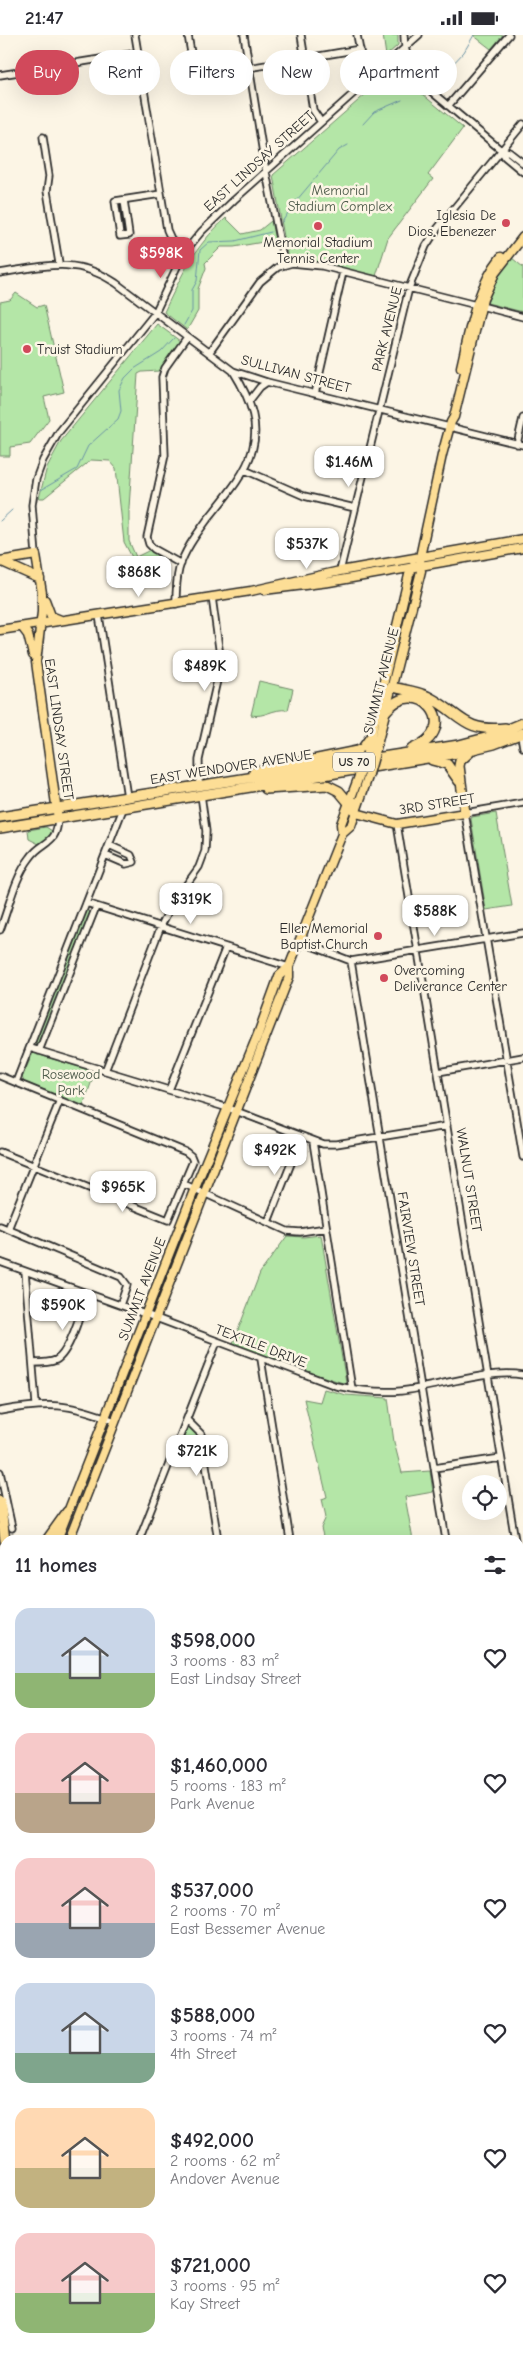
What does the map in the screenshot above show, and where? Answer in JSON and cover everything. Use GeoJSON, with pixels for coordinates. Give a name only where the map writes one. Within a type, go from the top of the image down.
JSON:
{"type":"FeatureCollection","features":[{"type":"Feature","properties":{"kind":"highway"},"geometry":{"type":"LineString","coordinates":[[375,719],[387,692],[392,687],[421,693],[470,725],[480,728],[521,729]]}},
{"type":"Feature","properties":{"kind":"highway"},"geometry":{"type":"LineString","coordinates":[[385,712],[391,705],[402,699],[414,698],[430,705],[437,719],[433,735],[428,741],[398,755]]}},
{"type":"Feature","properties":{"kind":"highway","name":"EAST WENDOVER AVENUE"},"geometry":{"type":"LineString","coordinates":[[2,817],[169,791],[195,785],[459,745],[521,729]]}},
{"type":"Feature","properties":{"kind":"highway","name":"EAST WENDOVER AVENUE"},"geometry":{"type":"LineString","coordinates":[[0,828],[471,750],[521,729]]}},
{"type":"Feature","properties":{"kind":"highway"},"geometry":{"type":"LineString","coordinates":[[195,785],[357,751],[363,748],[370,738]]}},
{"type":"Feature","properties":{"kind":"highway"},"geometry":{"type":"LineString","coordinates":[[466,813],[460,783],[460,761],[471,750]]}},
{"type":"Feature","properties":{"kind":"highway"},"geometry":{"type":"LineString","coordinates":[[422,759],[447,764],[454,771],[460,783]]}},
{"type":"Feature","properties":{"kind":"highway"},"geometry":{"type":"LineString","coordinates":[[214,793],[327,785],[339,791],[349,803]]}},
{"type":"Feature","properties":{"kind":"highway"},"geometry":{"type":"LineString","coordinates":[[123,809],[126,803],[169,791]]}},
{"type":"Feature","properties":{"kind":"highway"},"geometry":{"type":"LineString","coordinates":[[0,836],[17,826]]}},
{"type":"Feature","properties":{"kind":"highway"},"geometry":{"type":"LineString","coordinates":[[0,1501],[4,1535]]}},
{"type":"Feature","properties":{"kind":"highway"},"geometry":{"type":"LineString","coordinates":[[51,1535],[67,1512]]}},
{"type":"Feature","properties":{"kind":"highway"},"geometry":{"type":"LineString","coordinates":[[0,1574],[0,1580]]}},
{"type":"Feature","properties":{"kind":"main road","name":"SUMMIT AVENUE"},"geometry":{"type":"LineString","coordinates":[[342,834],[341,824],[359,776],[371,753],[392,687],[415,594],[418,563],[450,424],[452,406],[483,285],[494,266],[523,230]]}},
{"type":"Feature","properties":{"kind":"main road","name":"SUMMIT AVENUE"},"geometry":{"type":"LineString","coordinates":[[479,306],[495,273],[523,237]]}},
{"type":"Feature","properties":{"kind":"main road"},"geometry":{"type":"LineString","coordinates":[[0,631],[251,591],[323,583],[386,571],[523,539]]}},
{"type":"Feature","properties":{"kind":"main road"},"geometry":{"type":"LineString","coordinates":[[251,591],[340,571],[418,563],[523,548]]}},
{"type":"Feature","properties":{"kind":"main road"},"geometry":{"type":"LineString","coordinates":[[0,561],[36,555]]}},
{"type":"Feature","properties":{"kind":"main road","name":"EAST LINDSAY STREET"},"geometry":{"type":"LineString","coordinates":[[36,555],[42,593],[41,623],[36,662],[58,819]]}},
{"type":"Feature","properties":{"kind":"main road"},"geometry":{"type":"LineString","coordinates":[[0,561],[40,579]]}},
{"type":"Feature","properties":{"kind":"main road","name":"SUMMIT AVENUE"},"geometry":{"type":"LineString","coordinates":[[70,1535],[289,977],[289,967],[299,941],[342,834],[351,826],[356,813],[369,774],[370,738],[408,582],[418,563]]}},
{"type":"Feature","properties":{"kind":"main road"},"geometry":{"type":"LineString","coordinates":[[323,583],[336,577],[340,571]]}},
{"type":"Feature","properties":{"kind":"main road"},"geometry":{"type":"LineString","coordinates":[[386,571],[398,573],[408,582]]}},
{"type":"Feature","properties":{"kind":"main road"},"geometry":{"type":"LineString","coordinates":[[309,585],[312,581],[325,574]]}},
{"type":"Feature","properties":{"kind":"main road"},"geometry":{"type":"LineString","coordinates":[[42,593],[51,616],[61,620]]}},
{"type":"Feature","properties":{"kind":"main road"},"geometry":{"type":"LineString","coordinates":[[22,627],[28,635],[36,662]]}},
{"type":"Feature","properties":{"kind":"main road"},"geometry":{"type":"LineString","coordinates":[[354,791],[352,809],[356,813]]}},
{"type":"Feature","properties":{"kind":"main road","name":"3RD STREET"},"geometry":{"type":"LineString","coordinates":[[356,813],[397,824],[466,813]]}},
{"type":"Feature","properties":{"kind":"main road","name":"SUMMIT AVENUE"},"geometry":{"type":"LineString","coordinates":[[60,1535],[67,1512],[279,976],[289,967]]}},
{"type":"Feature","properties":{"kind":"main road"},"geometry":{"type":"LineString","coordinates":[[71,1502],[82,1507]]}},
{"type":"Feature","properties":{"kind":"street"},"geometry":{"type":"LineString","coordinates":[[135,35],[138,50]]}},
{"type":"Feature","properties":{"kind":"street"},"geometry":{"type":"LineString","coordinates":[[188,35],[191,50]]}},
{"type":"Feature","properties":{"kind":"street"},"geometry":{"type":"LineString","coordinates":[[244,35],[247,50]]}},
{"type":"Feature","properties":{"kind":"street"},"geometry":{"type":"LineString","coordinates":[[301,35],[304,50]]}},
{"type":"Feature","properties":{"kind":"street"},"geometry":{"type":"LineString","coordinates":[[330,54],[360,49],[358,35]]}},
{"type":"Feature","properties":{"kind":"street"},"geometry":{"type":"LineString","coordinates":[[404,35],[404,49],[422,83],[501,150],[505,157],[523,172]]}},
{"type":"Feature","properties":{"kind":"street","name":"EAST LINDSAY STREET"},"geometry":{"type":"LineString","coordinates":[[404,49],[419,35]]}},
{"type":"Feature","properties":{"kind":"street"},"geometry":{"type":"LineString","coordinates":[[448,106],[509,35]]}},
{"type":"Feature","properties":{"kind":"street"},"geometry":{"type":"LineString","coordinates":[[0,75],[89,61]]}},
{"type":"Feature","properties":{"kind":"street"},"geometry":{"type":"LineString","coordinates":[[253,88],[266,172],[284,264]]}},
{"type":"Feature","properties":{"kind":"street"},"geometry":{"type":"LineString","coordinates":[[145,95],[167,230],[172,241],[183,254]]}},
{"type":"Feature","properties":{"kind":"street"},"geometry":{"type":"LineString","coordinates":[[311,95],[313,110],[321,122]]}},
{"type":"Feature","properties":{"kind":"street","name":"EAST LINDSAY STREET"},"geometry":{"type":"LineString","coordinates":[[36,555],[32,505],[36,479],[43,460],[59,432],[154,313],[183,254],[201,232],[352,95]]}},
{"type":"Feature","properties":{"kind":"street","name":"PARK AVENUE"},"geometry":{"type":"LineString","coordinates":[[340,571],[409,288],[426,246],[437,229],[523,124]]}},
{"type":"Feature","properties":{"kind":"street"},"geometry":{"type":"LineString","coordinates":[[43,137],[49,176],[47,191],[59,263]]}},
{"type":"Feature","properties":{"kind":"street"},"geometry":{"type":"LineString","coordinates":[[501,150],[509,152],[523,163]]}},
{"type":"Feature","properties":{"kind":"street"},"geometry":{"type":"LineString","coordinates":[[124,200],[129,235],[120,236],[115,201],[161,194]]}},
{"type":"Feature","properties":{"kind":"street","name":"SULLIVAN STREET"},"geometry":{"type":"LineString","coordinates":[[0,273],[59,263],[97,272],[116,283],[233,371],[267,382],[450,424],[520,445]]}},
{"type":"Feature","properties":{"kind":"street"},"geometry":{"type":"LineString","coordinates":[[210,353],[260,282],[272,271],[284,264],[298,263],[343,272],[523,317]]}},
{"type":"Feature","properties":{"kind":"street"},"geometry":{"type":"LineString","coordinates":[[315,393],[343,272]]}},
{"type":"Feature","properties":{"kind":"street"},"geometry":{"type":"LineString","coordinates":[[181,564],[152,547],[147,533],[165,455],[162,377],[165,368],[187,337]]}},
{"type":"Feature","properties":{"kind":"street"},"geometry":{"type":"LineString","coordinates":[[176,603],[177,580],[181,564],[195,535],[246,470],[252,453],[255,435],[254,417],[250,401],[233,371]]}},
{"type":"Feature","properties":{"kind":"street"},"geometry":{"type":"LineString","coordinates":[[250,401],[260,387],[267,382]]}},
{"type":"Feature","properties":{"kind":"street"},"geometry":{"type":"LineString","coordinates":[[520,445],[523,417]]}},
{"type":"Feature","properties":{"kind":"street"},"geometry":{"type":"LineString","coordinates":[[246,470],[304,496],[355,508]]}},
{"type":"Feature","properties":{"kind":"street"},"geometry":{"type":"LineString","coordinates":[[195,785],[221,663],[212,597]]}},
{"type":"Feature","properties":{"kind":"street"},"geometry":{"type":"LineString","coordinates":[[99,615],[127,797]]}},
{"type":"Feature","properties":{"kind":"street"},"geometry":{"type":"LineString","coordinates":[[521,729],[523,747]]}},
{"type":"Feature","properties":{"kind":"street"},"geometry":{"type":"LineString","coordinates":[[105,1071],[161,926],[174,900],[199,867],[205,851],[206,831],[201,795]]}},
{"type":"Feature","properties":{"kind":"street","name":"3RD STREET"},"geometry":{"type":"LineString","coordinates":[[466,813],[523,803]]}},
{"type":"Feature","properties":{"kind":"street"},"geometry":{"type":"LineString","coordinates":[[16,1082],[123,809]]}},
{"type":"Feature","properties":{"kind":"street"},"geometry":{"type":"LineString","coordinates":[[466,813],[523,1157]]}},
{"type":"Feature","properties":{"kind":"street","name":"EAST LINDSAY STREET"},"geometry":{"type":"LineString","coordinates":[[0,930],[25,866],[34,853],[52,839],[57,831],[58,819]]}},
{"type":"Feature","properties":{"kind":"street","name":"WALNUT STREET"},"geometry":{"type":"LineString","coordinates":[[397,824],[514,1535]]}},
{"type":"Feature","properties":{"kind":"street"},"geometry":{"type":"LineString","coordinates":[[105,855],[126,864],[134,862],[131,855],[109,845]]}},
{"type":"Feature","properties":{"kind":"street"},"geometry":{"type":"LineString","coordinates":[[86,903],[289,967]]}},
{"type":"Feature","properties":{"kind":"street"},"geometry":{"type":"LineString","coordinates":[[40,1051],[96,907]]}},
{"type":"Feature","properties":{"kind":"street"},"geometry":{"type":"LineString","coordinates":[[299,941],[351,961],[523,933]]}},
{"type":"Feature","properties":{"kind":"street"},"geometry":{"type":"LineString","coordinates":[[169,1090],[226,947]]}},
{"type":"Feature","properties":{"kind":"street","name":"FAIRVIEW STREET"},"geometry":{"type":"LineString","coordinates":[[351,961],[445,1535]]}},
{"type":"Feature","properties":{"kind":"street"},"geometry":{"type":"LineString","coordinates":[[30,1048],[228,1108],[313,1142],[330,1145],[447,1126]]}},
{"type":"Feature","properties":{"kind":"street"},"geometry":{"type":"LineString","coordinates":[[438,1072],[523,1057]]}},
{"type":"Feature","properties":{"kind":"street"},"geometry":{"type":"LineString","coordinates":[[0,1076],[190,1154],[193,1161],[168,1220],[0,1152]]}},
{"type":"Feature","properties":{"kind":"street"},"geometry":{"type":"LineString","coordinates":[[8,1229],[60,1100]]}},
{"type":"Feature","properties":{"kind":"street"},"geometry":{"type":"LineString","coordinates":[[268,1222],[301,1137]]}},
{"type":"Feature","properties":{"kind":"street"},"geometry":{"type":"LineString","coordinates":[[313,1142],[352,1389]]}},
{"type":"Feature","properties":{"kind":"street"},"geometry":{"type":"LineString","coordinates":[[184,1184],[294,1232],[326,1229]]}},
{"type":"Feature","properties":{"kind":"street"},"geometry":{"type":"LineString","coordinates":[[0,1226],[121,1277],[127,1285],[120,1305]]}},
{"type":"Feature","properties":{"kind":"street","name":"TEXTILE DRIVE"},"geometry":{"type":"LineString","coordinates":[[0,1262],[156,1317],[311,1378],[352,1389],[379,1391],[420,1387],[488,1376],[523,1375]]}},
{"type":"Feature","properties":{"kind":"street"},"geometry":{"type":"LineString","coordinates":[[25,1271],[36,1404]]}},
{"type":"Feature","properties":{"kind":"street"},"geometry":{"type":"LineString","coordinates":[[33,1363],[56,1360],[62,1355],[69,1343],[87,1293]]}},
{"type":"Feature","properties":{"kind":"street"},"geometry":{"type":"LineString","coordinates":[[141,1535],[217,1342]]}},
{"type":"Feature","properties":{"kind":"street"},"geometry":{"type":"LineString","coordinates":[[261,1359],[289,1535]]}},
{"type":"Feature","properties":{"kind":"street"},"geometry":{"type":"LineString","coordinates":[[0,1411],[36,1404],[68,1406],[116,1421]]}},
{"type":"Feature","properties":{"kind":"street"},"geometry":{"type":"LineString","coordinates":[[187,1420],[200,1434],[217,1535]]}},
{"type":"Feature","properties":{"kind":"street"},"geometry":{"type":"LineString","coordinates":[[434,1468],[501,1458]]}},
{"type":"Feature","properties":{"kind":"street"},"geometry":{"type":"LineString","coordinates":[[0,1472],[12,1528]]}},
{"type":"Feature","properties":{"kind":"green space"},"geometry":{"type":"Polygon","coordinates":[[[383,35],[398,35],[398,45],[393,50],[385,50],[383,35]]]}},
{"type":"Feature","properties":{"kind":"green space"},"geometry":{"type":"Polygon","coordinates":[[[473,35],[503,35],[491,49],[473,35]]]}},
{"type":"Feature","properties":{"kind":"green space","name":"Memorial Stadium Complex"},"geometry":{"type":"Polygon","coordinates":[[[365,95],[423,95],[463,128],[428,175],[433,179],[388,238],[376,276],[316,262],[288,259],[273,175],[365,95]]]}},
{"type":"Feature","properties":{"kind":"green space"},"geometry":{"type":"Polygon","coordinates":[[[226,218],[242,234],[260,230],[271,221],[275,240],[234,247],[221,247],[205,263],[206,268],[198,289],[198,311],[187,330],[164,312],[183,273],[197,251],[226,218]]]}},
{"type":"Feature","properties":{"kind":"green space"},"geometry":{"type":"Polygon","coordinates":[[[512,258],[523,267],[523,312],[487,303],[499,276],[512,258]]]}},
{"type":"Feature","properties":{"kind":"green space","name":"Truist Stadium"},"geometry":{"type":"Polygon","coordinates":[[[16,293],[37,307],[44,305],[64,392],[44,397],[49,419],[30,444],[10,447],[10,456],[0,456],[0,302],[10,300],[16,293]]]}},
{"type":"Feature","properties":{"kind":"green space"},"geometry":{"type":"Polygon","coordinates":[[[157,324],[180,341],[159,371],[138,374],[129,508],[129,541],[136,557],[150,550],[158,555],[155,559],[135,563],[124,542],[116,468],[110,461],[91,460],[44,498],[39,498],[47,467],[61,441],[157,324]]]}},
{"type":"Feature","properties":{"kind":"green space"},"geometry":{"type":"Polygon","coordinates":[[[259,681],[293,689],[288,710],[277,710],[256,716],[251,715],[259,681]]]}},
{"type":"Feature","properties":{"kind":"green space"},"geometry":{"type":"Polygon","coordinates":[[[496,813],[512,906],[486,910],[471,819],[472,817],[496,813]]]}},
{"type":"Feature","properties":{"kind":"green space"},"geometry":{"type":"Polygon","coordinates":[[[46,827],[52,831],[49,837],[39,844],[29,839],[28,830],[46,827]]]}},
{"type":"Feature","properties":{"kind":"green space"},"geometry":{"type":"Polygon","coordinates":[[[87,910],[91,913],[39,1044],[36,1045],[36,1039],[87,910]]]}},
{"type":"Feature","properties":{"kind":"green space","name":"Rosewood Park"},"geometry":{"type":"Polygon","coordinates":[[[33,1053],[95,1072],[83,1106],[24,1082],[22,1077],[33,1053]]]}},
{"type":"Feature","properties":{"kind":"green space"},"geometry":{"type":"Polygon","coordinates":[[[321,1235],[346,1382],[343,1383],[290,1366],[233,1343],[260,1273],[287,1236],[321,1235]]]}},
{"type":"Feature","properties":{"kind":"green space"},"geometry":{"type":"Polygon","coordinates":[[[324,1389],[346,1395],[388,1398],[394,1442],[402,1473],[430,1471],[433,1492],[405,1497],[412,1535],[323,1535],[321,1528],[326,1517],[322,1499],[327,1497],[304,1399],[320,1402],[324,1389]]]}},
{"type":"Feature","properties":{"kind":"green space"},"geometry":{"type":"Polygon","coordinates":[[[191,1427],[196,1434],[199,1450],[182,1442],[187,1429],[191,1427]]]}},
{"type":"Feature","properties":{"kind":"waterway"},"geometry":{"type":"LineString","coordinates":[[457,60],[474,35]]}},
{"type":"Feature","properties":{"kind":"waterway"},"geometry":{"type":"LineString","coordinates":[[363,124],[374,112],[402,100]]}},
{"type":"Feature","properties":{"kind":"waterway"},"geometry":{"type":"LineString","coordinates":[[282,222],[296,201],[339,150],[348,145]]}},
{"type":"Feature","properties":{"kind":"waterway"},"geometry":{"type":"LineString","coordinates":[[184,325],[192,311],[192,290],[197,281],[200,250],[209,242],[235,241],[271,232]]}},
{"type":"Feature","properties":{"kind":"waterway"},"geometry":{"type":"LineString","coordinates":[[41,490],[77,469],[88,446],[118,419],[121,411],[119,390],[125,378],[134,369],[161,352],[174,338]]}},
{"type":"Feature","properties":{"kind":"waterway"},"geometry":{"type":"LineString","coordinates":[[0,521],[12,510]]}},
{"type":"Feature","properties":{"kind":"place","name":"Iglesia De Dios, Ebenezer"},"geometry":{"type":"Point","coordinates":[506,223]}},
{"type":"Feature","properties":{"kind":"place","name":"Memorial Stadium Tennis Center"},"geometry":{"type":"Point","coordinates":[318,226]}},
{"type":"Feature","properties":{"kind":"place","name":"Truist Stadium"},"geometry":{"type":"Point","coordinates":[27,349]}},
{"type":"Feature","properties":{"kind":"place","name":"Eller Memorial Baptist Church"},"geometry":{"type":"Point","coordinates":[378,936]}},
{"type":"Feature","properties":{"kind":"place","name":"Overcoming Deliverance Center"},"geometry":{"type":"Point","coordinates":[384,978]}}]}
